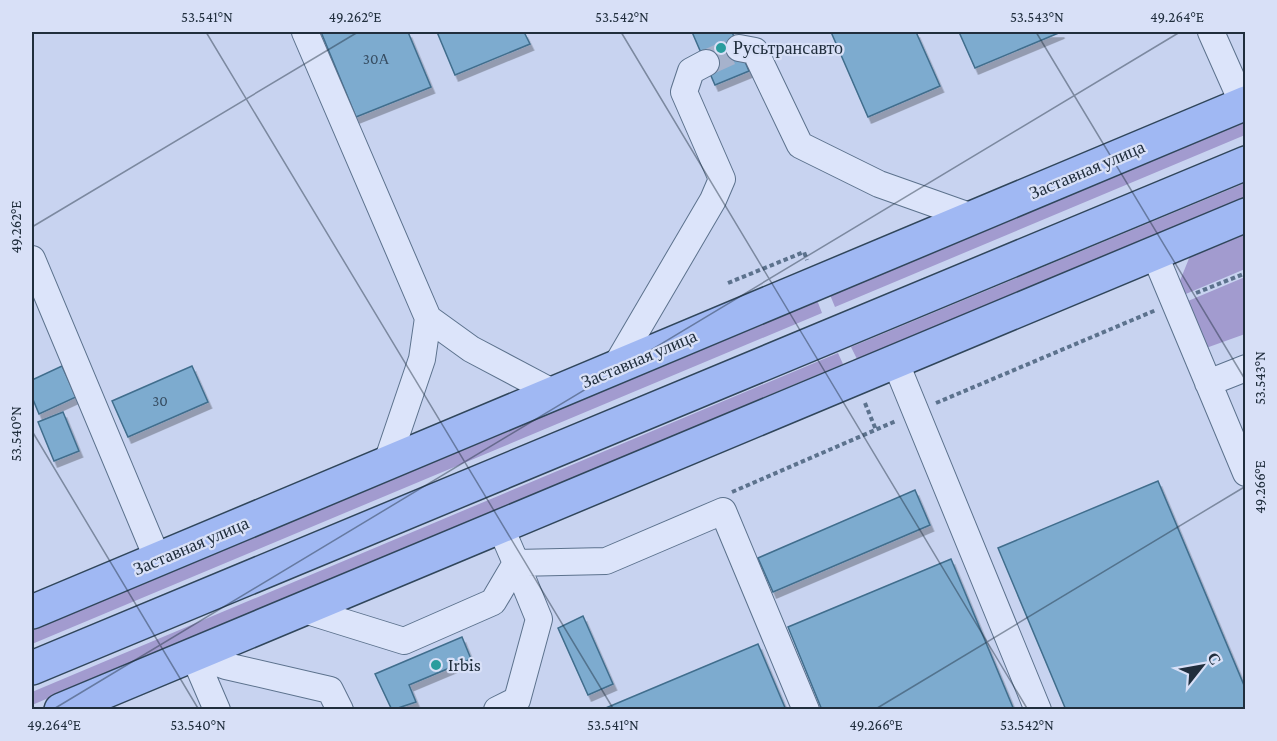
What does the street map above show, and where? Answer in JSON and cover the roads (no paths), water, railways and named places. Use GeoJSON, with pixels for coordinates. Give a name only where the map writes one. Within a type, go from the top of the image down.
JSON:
{"type":"FeatureCollection","features":[{"type":"Feature","properties":{"kind":"main road","name":"Заставная улица"},"geometry":{"type":"LineString","coordinates":[[32,612],[1244,104]]}},
{"type":"Feature","properties":{"kind":"main road"},"geometry":{"type":"LineString","coordinates":[[32,668],[1245,163]]}},
{"type":"Feature","properties":{"kind":"main road"},"geometry":{"type":"LineString","coordinates":[[61,710],[1245,215]]}},
{"type":"Feature","properties":{"kind":"street"},"geometry":{"type":"LineString","coordinates":[[305,32],[428,318],[471,349],[556,394]]}},
{"type":"Feature","properties":{"kind":"street"},"geometry":{"type":"LineString","coordinates":[[1211,32],[1244,104]]}},
{"type":"Feature","properties":{"kind":"street"},"geometry":{"type":"LineString","coordinates":[[739,48],[755,51],[800,145],[879,184],[975,218]]}},
{"type":"Feature","properties":{"kind":"street"},"geometry":{"type":"LineString","coordinates":[[614,369],[713,200],[722,179],[684,92],[690,71],[706,63]]}},
{"type":"Feature","properties":{"kind":"street"},"geometry":{"type":"LineString","coordinates":[[1154,253],[1245,473]]}},
{"type":"Feature","properties":{"kind":"street"},"geometry":{"type":"LineString","coordinates":[[32,259],[158,560]]}},
{"type":"Feature","properties":{"kind":"street"},"geometry":{"type":"LineString","coordinates":[[386,465],[422,359],[428,318]]}},
{"type":"Feature","properties":{"kind":"street"},"geometry":{"type":"LineString","coordinates":[[895,361],[1038,710]]}},
{"type":"Feature","properties":{"kind":"street"},"geometry":{"type":"LineString","coordinates":[[1208,383],[1245,368]]}},
{"type":"Feature","properties":{"kind":"street"},"geometry":{"type":"LineString","coordinates":[[516,563],[606,561],[723,511],[806,710]]}},
{"type":"Feature","properties":{"kind":"street"},"geometry":{"type":"LineString","coordinates":[[497,710],[517,700],[539,619],[500,526]]}},
{"type":"Feature","properties":{"kind":"street"},"geometry":{"type":"LineString","coordinates":[[301,609],[404,641],[493,602],[516,563]]}},
{"type":"Feature","properties":{"kind":"street"},"geometry":{"type":"LineString","coordinates":[[193,654],[217,710]]}},
{"type":"Feature","properties":{"kind":"street"},"geometry":{"type":"LineString","coordinates":[[193,654],[226,666],[330,690],[340,710]]}},
{"type":"Feature","properties":{"kind":"tunnel"},"geometry":{"type":"LineString","coordinates":[[706,63],[739,48]]}},
{"type":"Feature","properties":{"kind":"place","name":"Русьтрансавто"},"geometry":{"type":"Point","coordinates":[721,48]}},
{"type":"Feature","properties":{"kind":"place","name":"Irbis"},"geometry":{"type":"Point","coordinates":[436,665]}}]}
